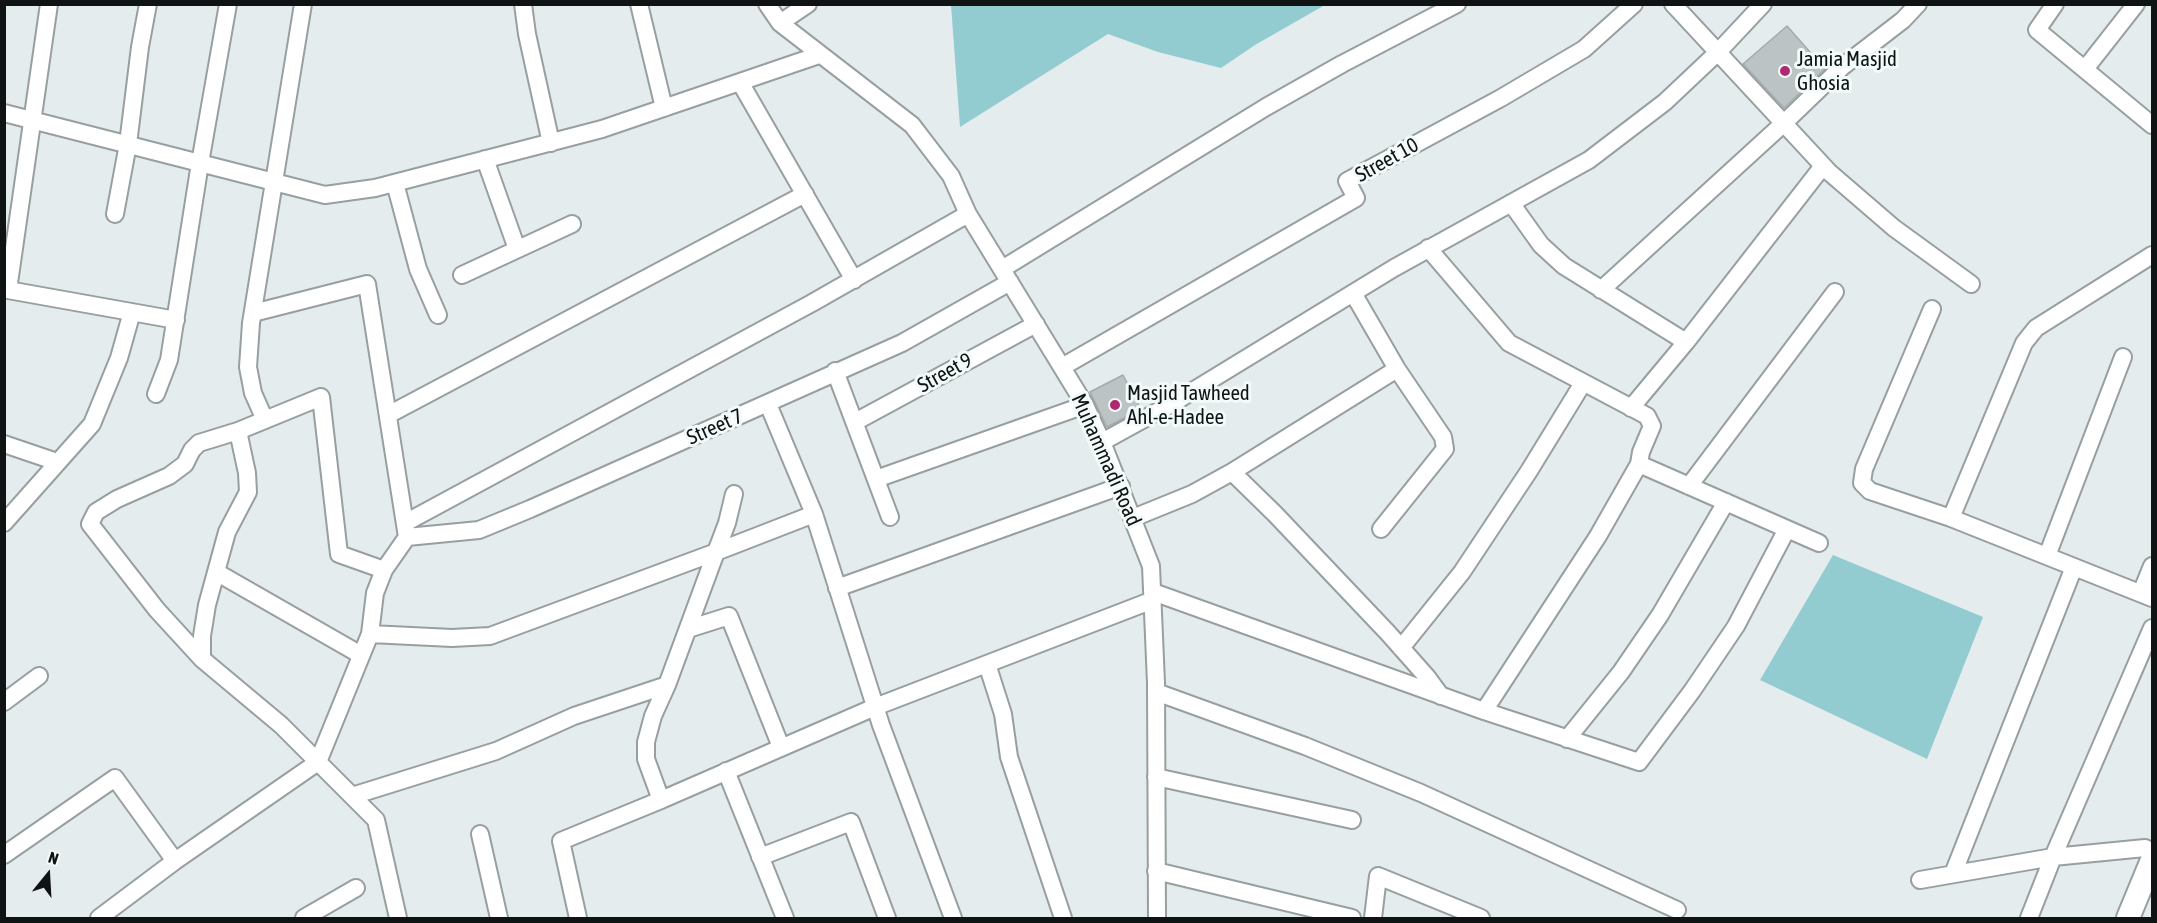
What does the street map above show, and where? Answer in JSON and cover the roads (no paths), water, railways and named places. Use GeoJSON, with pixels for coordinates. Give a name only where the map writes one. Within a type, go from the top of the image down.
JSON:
{"type":"FeatureCollection","features":[{"type":"Feature","properties":{"kind":"street"},"geometry":{"type":"LineString","coordinates":[[49,4],[8,290],[176,320]]}},
{"type":"Feature","properties":{"kind":"street"},"geometry":{"type":"LineString","coordinates":[[115,214],[128,144],[140,47],[148,4]]}},
{"type":"Feature","properties":{"kind":"street"},"geometry":{"type":"LineString","coordinates":[[156,394],[169,360],[228,4]]}},
{"type":"Feature","properties":{"kind":"street"},"geometry":{"type":"LineString","coordinates":[[265,420],[253,393],[248,368],[253,313],[303,4]]}},
{"type":"Feature","properties":{"kind":"street"},"geometry":{"type":"LineString","coordinates":[[523,4],[527,34],[551,142]]}},
{"type":"Feature","properties":{"kind":"street"},"geometry":{"type":"LineString","coordinates":[[639,4],[664,108]]}},
{"type":"Feature","properties":{"kind":"street","name":"Muhammadi Road"},"geometry":{"type":"LineString","coordinates":[[767,4],[780,22],[819,55],[912,125],[951,176],[968,213],[1085,405],[1121,486],[1151,566],[1156,692],[1156,918]]}},
{"type":"Feature","properties":{"kind":"street"},"geometry":{"type":"LineString","coordinates":[[780,22],[808,4]]}},
{"type":"Feature","properties":{"kind":"street","name":"Street 7"},"geometry":{"type":"LineString","coordinates":[[406,530],[479,530],[902,343],[1266,107],[1456,4]]}},
{"type":"Feature","properties":{"kind":"street","name":"Street 10"},"geometry":{"type":"LineString","coordinates":[[1062,367],[1356,198],[1347,181],[1501,98],[1584,50],[1634,4]]}},
{"type":"Feature","properties":{"kind":"street"},"geometry":{"type":"LineString","coordinates":[[1673,4],[1824,166],[1894,228],[1971,284]]}},
{"type":"Feature","properties":{"kind":"street"},"geometry":{"type":"LineString","coordinates":[[1102,442],[1173,403],[1428,248],[1589,160],[1665,102],[1718,52],[1763,4]]}},
{"type":"Feature","properties":{"kind":"street"},"geometry":{"type":"LineString","coordinates":[[1601,290],[1842,67],[1903,20],[1918,4]]}},
{"type":"Feature","properties":{"kind":"street"},"geometry":{"type":"LineString","coordinates":[[2055,4],[2037,30],[2152,125]]}},
{"type":"Feature","properties":{"kind":"street"},"geometry":{"type":"LineString","coordinates":[[2085,69],[2136,4]]}},
{"type":"Feature","properties":{"kind":"street"},"geometry":{"type":"LineString","coordinates":[[4,113],[325,195],[375,188],[602,129],[819,55]]}},
{"type":"Feature","properties":{"kind":"street"},"geometry":{"type":"LineString","coordinates":[[740,82],[854,280]]}},
{"type":"Feature","properties":{"kind":"street"},"geometry":{"type":"LineString","coordinates":[[485,159],[517,249]]}},
{"type":"Feature","properties":{"kind":"street"},"geometry":{"type":"LineString","coordinates":[[1631,408],[1686,342],[1824,166]]}},
{"type":"Feature","properties":{"kind":"street"},"geometry":{"type":"LineString","coordinates":[[395,183],[418,269],[438,315]]}},
{"type":"Feature","properties":{"kind":"street"},"geometry":{"type":"LineString","coordinates":[[388,415],[804,194]]}},
{"type":"Feature","properties":{"kind":"street"},"geometry":{"type":"LineString","coordinates":[[1511,203],[1541,245],[1564,266],[1686,342]]}},
{"type":"Feature","properties":{"kind":"street"},"geometry":{"type":"LineString","coordinates":[[99,918],[175,861],[318,762],[370,634],[375,593],[384,570],[406,530],[854,280],[968,213]]}},
{"type":"Feature","properties":{"kind":"street"},"geometry":{"type":"LineString","coordinates":[[462,275],[572,224]]}},
{"type":"Feature","properties":{"kind":"street"},"geometry":{"type":"LineString","coordinates":[[1428,248],[1509,343],[1647,416],[1652,426],[1641,452],[1639,464],[1598,536],[1484,711]]}},
{"type":"Feature","properties":{"kind":"street"},"geometry":{"type":"LineString","coordinates":[[1951,518],[2024,343],[2036,328],[2152,255]]}},
{"type":"Feature","properties":{"kind":"street"},"geometry":{"type":"LineString","coordinates":[[253,313],[367,284],[406,530]]}},
{"type":"Feature","properties":{"kind":"street"},"geometry":{"type":"LineString","coordinates":[[1353,292],[1397,369],[1443,437],[1445,449],[1381,528]]}},
{"type":"Feature","properties":{"kind":"street"},"geometry":{"type":"LineString","coordinates":[[1689,486],[1835,292]]}},
{"type":"Feature","properties":{"kind":"street"},"geometry":{"type":"LineString","coordinates":[[1932,309],[1864,469],[1862,483],[1870,490],[1951,518],[2147,596],[2152,566]]}},
{"type":"Feature","properties":{"kind":"street"},"geometry":{"type":"LineString","coordinates":[[4,523],[92,424],[119,358],[132,312]]}},
{"type":"Feature","properties":{"kind":"street","name":"Street 9"},"geometry":{"type":"LineString","coordinates":[[855,422],[1036,324]]}},
{"type":"Feature","properties":{"kind":"street"},"geometry":{"type":"LineString","coordinates":[[2047,556],[2123,357]]}},
{"type":"Feature","properties":{"kind":"street"},"geometry":{"type":"LineString","coordinates":[[1133,518],[1192,494],[1232,472],[1397,369]]}},
{"type":"Feature","properties":{"kind":"street"},"geometry":{"type":"LineString","coordinates":[[835,371],[890,517]]}},
{"type":"Feature","properties":{"kind":"street"},"geometry":{"type":"LineString","coordinates":[[1401,648],[1462,572],[1529,471],[1582,383]]}},
{"type":"Feature","properties":{"kind":"street"},"geometry":{"type":"LineString","coordinates":[[384,570],[339,554],[321,398],[238,431],[199,443],[192,450],[185,464],[169,476],[117,499],[96,512],[90,524],[157,610],[202,659],[281,725],[376,820],[398,918]]}},
{"type":"Feature","properties":{"kind":"street"},"geometry":{"type":"LineString","coordinates":[[768,404],[814,514],[875,706],[953,918]]}},
{"type":"Feature","properties":{"kind":"street"},"geometry":{"type":"LineString","coordinates":[[876,479],[1085,405]]}},
{"type":"Feature","properties":{"kind":"street"},"geometry":{"type":"LineString","coordinates":[[202,659],[202,636],[207,605],[227,532],[248,492],[247,473],[238,431]]}},
{"type":"Feature","properties":{"kind":"street"},"geometry":{"type":"LineString","coordinates":[[4,444],[57,462]]}},
{"type":"Feature","properties":{"kind":"street"},"geometry":{"type":"LineString","coordinates":[[1639,464],[1819,543]]}},
{"type":"Feature","properties":{"kind":"street"},"geometry":{"type":"LineString","coordinates":[[1232,472],[1275,514],[1401,648],[1441,696]]}},
{"type":"Feature","properties":{"kind":"street"},"geometry":{"type":"LineString","coordinates":[[837,588],[1121,486]]}},
{"type":"Feature","properties":{"kind":"street"},"geometry":{"type":"LineString","coordinates":[[661,800],[646,759],[646,742],[653,716],[667,685],[727,524],[734,494]]}},
{"type":"Feature","properties":{"kind":"street"},"geometry":{"type":"LineString","coordinates":[[1567,739],[1621,672],[1660,615],[1726,502]]}},
{"type":"Feature","properties":{"kind":"street"},"geometry":{"type":"LineString","coordinates":[[370,634],[452,638],[490,636],[814,514]]}},
{"type":"Feature","properties":{"kind":"street"},"geometry":{"type":"LineString","coordinates":[[578,918],[561,841],[661,800],[875,706],[987,664],[1153,596],[1484,711],[1639,762],[1692,691],[1736,626],[1787,529]]}},
{"type":"Feature","properties":{"kind":"street"},"geometry":{"type":"LineString","coordinates":[[1953,874],[2074,567]]}},
{"type":"Feature","properties":{"kind":"street"},"geometry":{"type":"LineString","coordinates":[[216,572],[361,655]]}},
{"type":"Feature","properties":{"kind":"street"},"geometry":{"type":"LineString","coordinates":[[688,629],[729,616],[781,747]]}},
{"type":"Feature","properties":{"kind":"street"},"geometry":{"type":"LineString","coordinates":[[2029,918],[2152,628]]}},
{"type":"Feature","properties":{"kind":"street"},"geometry":{"type":"LineString","coordinates":[[987,664],[1003,714],[1009,757],[1063,918]]}},
{"type":"Feature","properties":{"kind":"street"},"geometry":{"type":"LineString","coordinates":[[4,702],[39,676]]}},
{"type":"Feature","properties":{"kind":"street"},"geometry":{"type":"LineString","coordinates":[[352,796],[496,751],[574,716],[667,685]]}},
{"type":"Feature","properties":{"kind":"street"},"geometry":{"type":"LineString","coordinates":[[1156,692],[1305,746],[1421,793],[1677,910]]}},
{"type":"Feature","properties":{"kind":"street"},"geometry":{"type":"LineString","coordinates":[[726,771],[785,918]]}},
{"type":"Feature","properties":{"kind":"street"},"geometry":{"type":"LineString","coordinates":[[1156,777],[1352,820]]}},
{"type":"Feature","properties":{"kind":"street"},"geometry":{"type":"LineString","coordinates":[[4,855],[115,778],[175,861]]}},
{"type":"Feature","properties":{"kind":"street"},"geometry":{"type":"LineString","coordinates":[[760,857],[850,822],[887,918]]}},
{"type":"Feature","properties":{"kind":"street"},"geometry":{"type":"LineString","coordinates":[[480,834],[499,918]]}},
{"type":"Feature","properties":{"kind":"street"},"geometry":{"type":"LineString","coordinates":[[1920,880],[2053,857],[2145,848],[2152,852]]}},
{"type":"Feature","properties":{"kind":"street"},"geometry":{"type":"LineString","coordinates":[[2128,918],[2152,860]]}},
{"type":"Feature","properties":{"kind":"street"},"geometry":{"type":"LineString","coordinates":[[1156,871],[1352,918]]}},
{"type":"Feature","properties":{"kind":"street"},"geometry":{"type":"LineString","coordinates":[[1373,918],[1378,876],[1481,918]]}},
{"type":"Feature","properties":{"kind":"street"},"geometry":{"type":"LineString","coordinates":[[304,918],[356,888]]}},
{"type":"Feature","properties":{"kind":"place","name":"Jamia Masjid Ghosia"},"geometry":{"type":"Point","coordinates":[1785,71]}},
{"type":"Feature","properties":{"kind":"place","name":"Masjid Tawheed Ahl-e-Hadee"},"geometry":{"type":"Point","coordinates":[1115,405]}}]}
